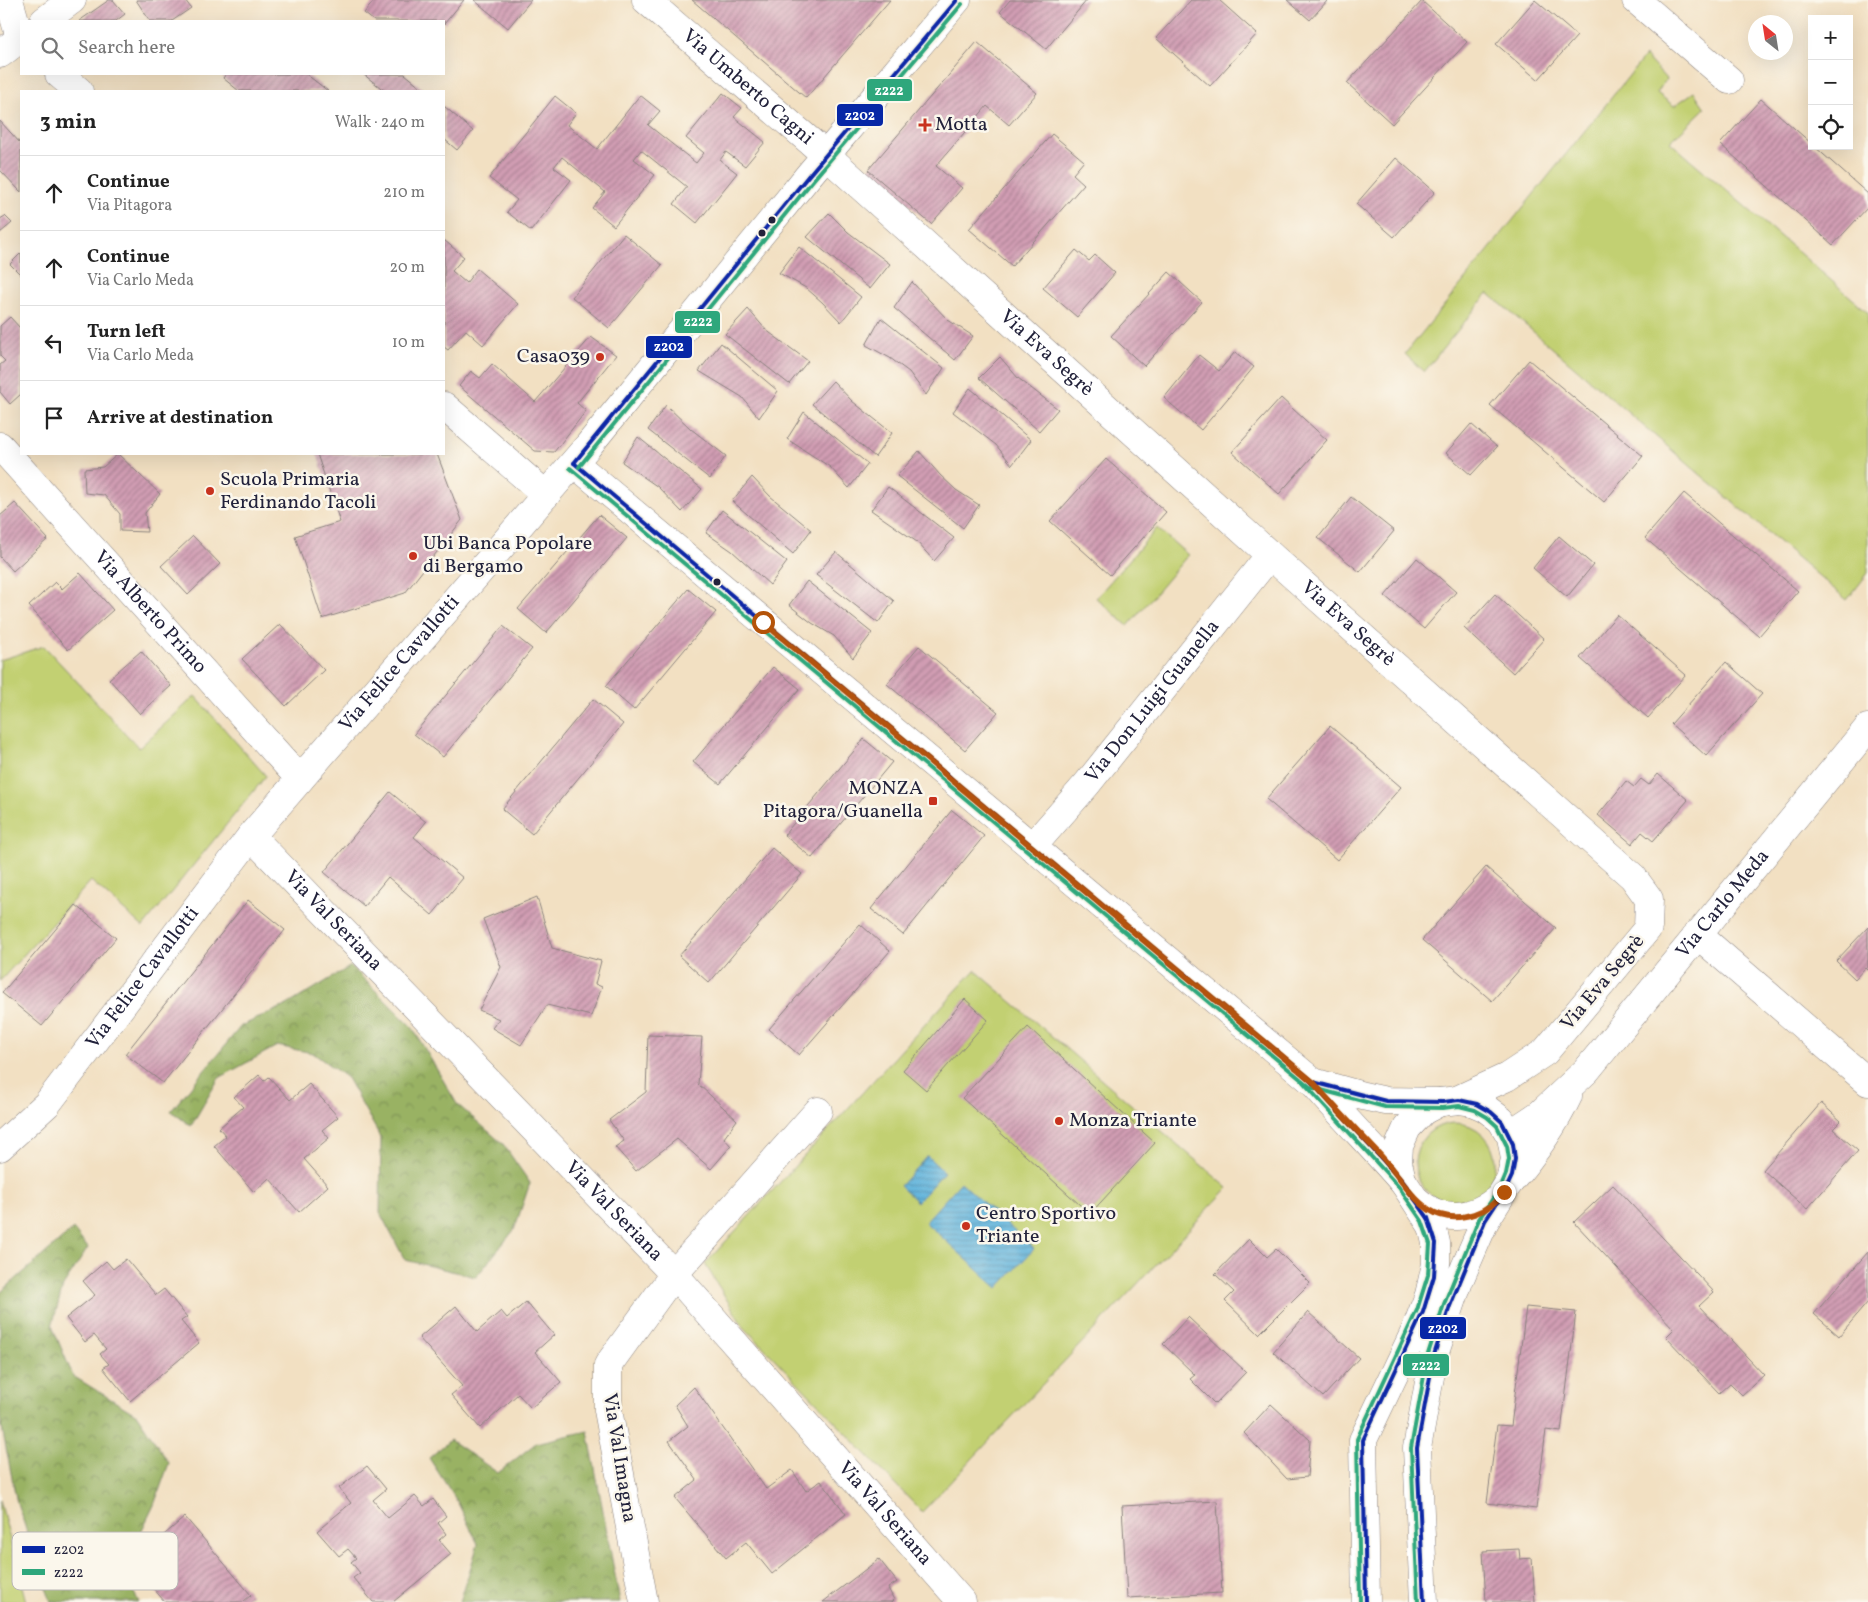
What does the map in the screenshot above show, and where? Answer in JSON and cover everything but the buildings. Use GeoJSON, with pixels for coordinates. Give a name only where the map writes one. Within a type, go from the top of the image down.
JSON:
{"type":"FeatureCollection","features":[{"type":"Feature","properties":{"kind":"street"},"geometry":{"type":"LineString","coordinates":[[9,0],[16,43]]}},
{"type":"Feature","properties":{"kind":"street"},"geometry":{"type":"LineString","coordinates":[[45,20],[72,0]]}},
{"type":"Feature","properties":{"kind":"street","name":"Via Umberto Cagni"},"geometry":{"type":"LineString","coordinates":[[646,0],[826,155]]}},
{"type":"Feature","properties":{"kind":"street","name":"Via Felice Cavallotti"},"geometry":{"type":"LineString","coordinates":[[0,1147],[48,1104],[251,836],[574,463],[826,155],[957,0]]}},
{"type":"Feature","properties":{"kind":"street"},"geometry":{"type":"LineString","coordinates":[[1636,0],[1729,80]]}},
{"type":"Feature","properties":{"kind":"street"},"geometry":{"type":"LineString","coordinates":[[60,75],[78,90]]}},
{"type":"Feature","properties":{"kind":"street","name":"Via Eva Segrè"},"geometry":{"type":"LineString","coordinates":[[826,155],[1270,555],[1633,877],[1649,900],[1648,928],[1553,1044],[1540,1056],[1521,1068],[1488,1086],[1450,1101]]}},
{"type":"Feature","properties":{"kind":"street"},"geometry":{"type":"LineString","coordinates":[[445,407],[546,496]]}},
{"type":"Feature","properties":{"kind":"street","name":"Via Alberto Primo"},"geometry":{"type":"LineString","coordinates":[[0,446],[300,779]]}},
{"type":"Feature","properties":{"kind":"street"},"geometry":{"type":"LineString","coordinates":[[574,463],[1313,1082],[1381,1156],[1409,1191],[1432,1226],[1436,1243],[1436,1264],[1429,1295],[1415,1331],[1363,1440],[1366,1602]]}},
{"type":"Feature","properties":{"kind":"street","name":"Via Don Luigi Guanella"},"geometry":{"type":"LineString","coordinates":[[1032,846],[1087,784],[1270,555]]}},
{"type":"Feature","properties":{"kind":"street","name":"Via Carlo Meda"},"geometry":{"type":"LineString","coordinates":[[1510,1134],[1540,1114],[1586,1071],[1868,728]]}},
{"type":"Feature","properties":{"kind":"street","name":"Via Val Seriana"},"geometry":{"type":"LineString","coordinates":[[251,836],[674,1274],[962,1602]]}},
{"type":"Feature","properties":{"kind":"street"},"geometry":{"type":"LineString","coordinates":[[1697,934],[1868,1082]]}},
{"type":"Feature","properties":{"kind":"street","name":"Via Carlo Meda"},"geometry":{"type":"LineString","coordinates":[[1424,1602],[1417,1448],[1434,1355],[1459,1281],[1484,1221],[1504,1190],[1542,1142],[1558,1118],[1577,1079]]}},
{"type":"Feature","properties":{"kind":"street"},"geometry":{"type":"LineString","coordinates":[[1313,1082],[1386,1101],[1450,1101]]}},
{"type":"Feature","properties":{"kind":"street"},"geometry":{"type":"LineString","coordinates":[[1409,1191],[1399,1170],[1398,1158],[1403,1135],[1409,1124],[1418,1114],[1432,1105],[1450,1101]]}},
{"type":"Feature","properties":{"kind":"street","name":"Via Carlo Meda"},"geometry":{"type":"LineString","coordinates":[[1409,1191],[1426,1208],[1436,1213],[1458,1217],[1481,1211],[1504,1190],[1515,1159],[1510,1134],[1502,1122],[1491,1112],[1477,1104],[1450,1101]]}},
{"type":"Feature","properties":{"kind":"street","name":"Via Val Imagna"},"geometry":{"type":"LineString","coordinates":[[644,1602],[608,1410],[608,1365],[674,1274],[818,1111]]}},
{"type":"Feature","properties":{"kind":"green space"},"geometry":{"type":"Polygon","coordinates":[[[1645,56],[1666,79],[1657,93],[1674,106],[1694,92],[1705,108],[1670,142],[1868,312],[1868,573],[1847,600],[1488,293],[1424,372],[1405,354],[1645,56]]]}},
{"type":"Feature","properties":{"kind":"green space"},"geometry":{"type":"Polygon","coordinates":[[[1157,528],[1188,555],[1128,626],[1096,598],[1157,528]]]}},
{"type":"Feature","properties":{"kind":"green space"},"geometry":{"type":"Polygon","coordinates":[[[44,646],[139,748],[195,696],[266,776],[143,927],[91,881],[0,981],[0,660],[44,646]]]}},
{"type":"Feature","properties":{"kind":"green space"},"geometry":{"type":"Polygon","coordinates":[[[351,966],[412,1027],[457,1104],[503,1144],[530,1183],[514,1230],[476,1277],[405,1260],[380,1213],[381,1138],[347,1078],[313,1053],[277,1046],[219,1078],[191,1126],[171,1111],[241,1026],[287,1005],[351,966]]]}},
{"type":"Feature","properties":{"kind":"green space","name":"Centro Sportivo Triante"},"geometry":{"type":"Polygon","coordinates":[[[975,970],[1228,1188],[922,1512],[743,1326],[705,1264],[975,970]]]}},
{"type":"Feature","properties":{"kind":"green space"},"geometry":{"type":"Polygon","coordinates":[[[1447,1123],[1463,1123],[1484,1134],[1495,1155],[1495,1171],[1484,1192],[1463,1203],[1447,1203],[1433,1197],[1421,1185],[1415,1171],[1415,1155],[1421,1141],[1433,1129],[1447,1123]]]}},
{"type":"Feature","properties":{"kind":"green space"},"geometry":{"type":"Polygon","coordinates":[[[73,1229],[88,1248],[63,1286],[52,1326],[73,1376],[137,1415],[169,1463],[154,1505],[141,1532],[27,1532],[17,1503],[0,1418],[0,1293],[73,1229]]]}},
{"type":"Feature","properties":{"kind":"green space"},"geometry":{"type":"Polygon","coordinates":[[[588,1431],[620,1602],[460,1602],[478,1544],[457,1501],[429,1458],[450,1440],[498,1473],[536,1443],[588,1431]]]}},
{"type":"Feature","properties":{"kind":"green space"},"geometry":{"type":"Polygon","coordinates":[[[0,1500],[12,1547],[12,1590],[23,1590],[26,1602],[0,1602],[0,1500]]]}},
{"type":"Feature","properties":{"kind":"green space"},"geometry":{"type":"Polygon","coordinates":[[[47,1590],[132,1590],[139,1602],[51,1602],[47,1590]]]}},
{"type":"Feature","properties":{"kind":"water"},"geometry":{"type":"Polygon","coordinates":[[[927,1156],[944,1172],[917,1202],[900,1186],[927,1156]]]}},
{"type":"Feature","properties":{"kind":"water"},"geometry":{"type":"Polygon","coordinates":[[[961,1182],[1034,1249],[998,1288],[925,1222],[961,1182]]]}},
{"type":"Feature","properties":{"kind":"transit line","name":"z202"},"geometry":{"type":"LineString","coordinates":[[574,463],[809,175],[957,0]]}},
{"type":"Feature","properties":{"kind":"transit line","name":"z222"},"geometry":{"type":"LineString","coordinates":[[579,467],[814,179],[962,4]]}},
{"type":"Feature","properties":{"kind":"transit line","name":"z202"},"geometry":{"type":"LineString","coordinates":[[574,463],[1313,1082],[1386,1101],[1443,1102],[1459,1100],[1477,1104],[1491,1112],[1502,1122],[1513,1144],[1515,1159],[1512,1176],[1506,1189],[1485,1221],[1450,1306],[1434,1355],[1417,1448],[1424,1602]]}},
{"type":"Feature","properties":{"kind":"transit line","name":"z222"},"geometry":{"type":"LineString","coordinates":[[570,468],[1310,1087],[1385,1107],[1443,1108],[1459,1106],[1475,1110],[1497,1126],[1507,1146],[1509,1159],[1506,1174],[1501,1186],[1479,1219],[1444,1304],[1428,1354],[1411,1448],[1418,1602]]}},
{"type":"Feature","properties":{"kind":"transit line","name":"z202"},"geometry":{"type":"LineString","coordinates":[[1308,1078],[1403,1182],[1428,1218],[1436,1243],[1434,1276],[1423,1312],[1363,1440],[1366,1602]]}},
{"type":"Feature","properties":{"kind":"transit line","name":"z222"},"geometry":{"type":"LineString","coordinates":[[1303,1082],[1398,1186],[1422,1221],[1430,1244],[1428,1275],[1417,1310],[1357,1439],[1360,1602]]}},
{"type":"Feature","properties":{"kind":"place","name":"Motta"},"geometry":{"type":"Point","coordinates":[925,125]}},
{"type":"Feature","properties":{"kind":"place","name":"Casa039"},"geometry":{"type":"Point","coordinates":[600,357]}},
{"type":"Feature","properties":{"kind":"place","name":"Scuola Primaria Ferdinando Tacoli"},"geometry":{"type":"Point","coordinates":[210,491]}},
{"type":"Feature","properties":{"kind":"place","name":"Ubi Banca Popolare di Bergamo"},"geometry":{"type":"Point","coordinates":[413,556]}},
{"type":"Feature","properties":{"kind":"place","name":"MONZA Pitagora/Guanella"},"geometry":{"type":"Point","coordinates":[933,801]}},
{"type":"Feature","properties":{"kind":"place","name":"Monza Triante"},"geometry":{"type":"Point","coordinates":[1059,1121]}},
{"type":"Feature","properties":{"kind":"place","name":"Centro Sportivo Triante"},"geometry":{"type":"Point","coordinates":[966,1226]}},
{"type":"Feature","properties":{"kind":"route"},"geometry":{"type":"LineString","coordinates":[[763,622],[1313,1082],[1381,1156],[1419,1203],[1440,1214],[1454,1217],[1466,1216],[1477,1213],[1489,1206],[1504,1192]]}}]}
